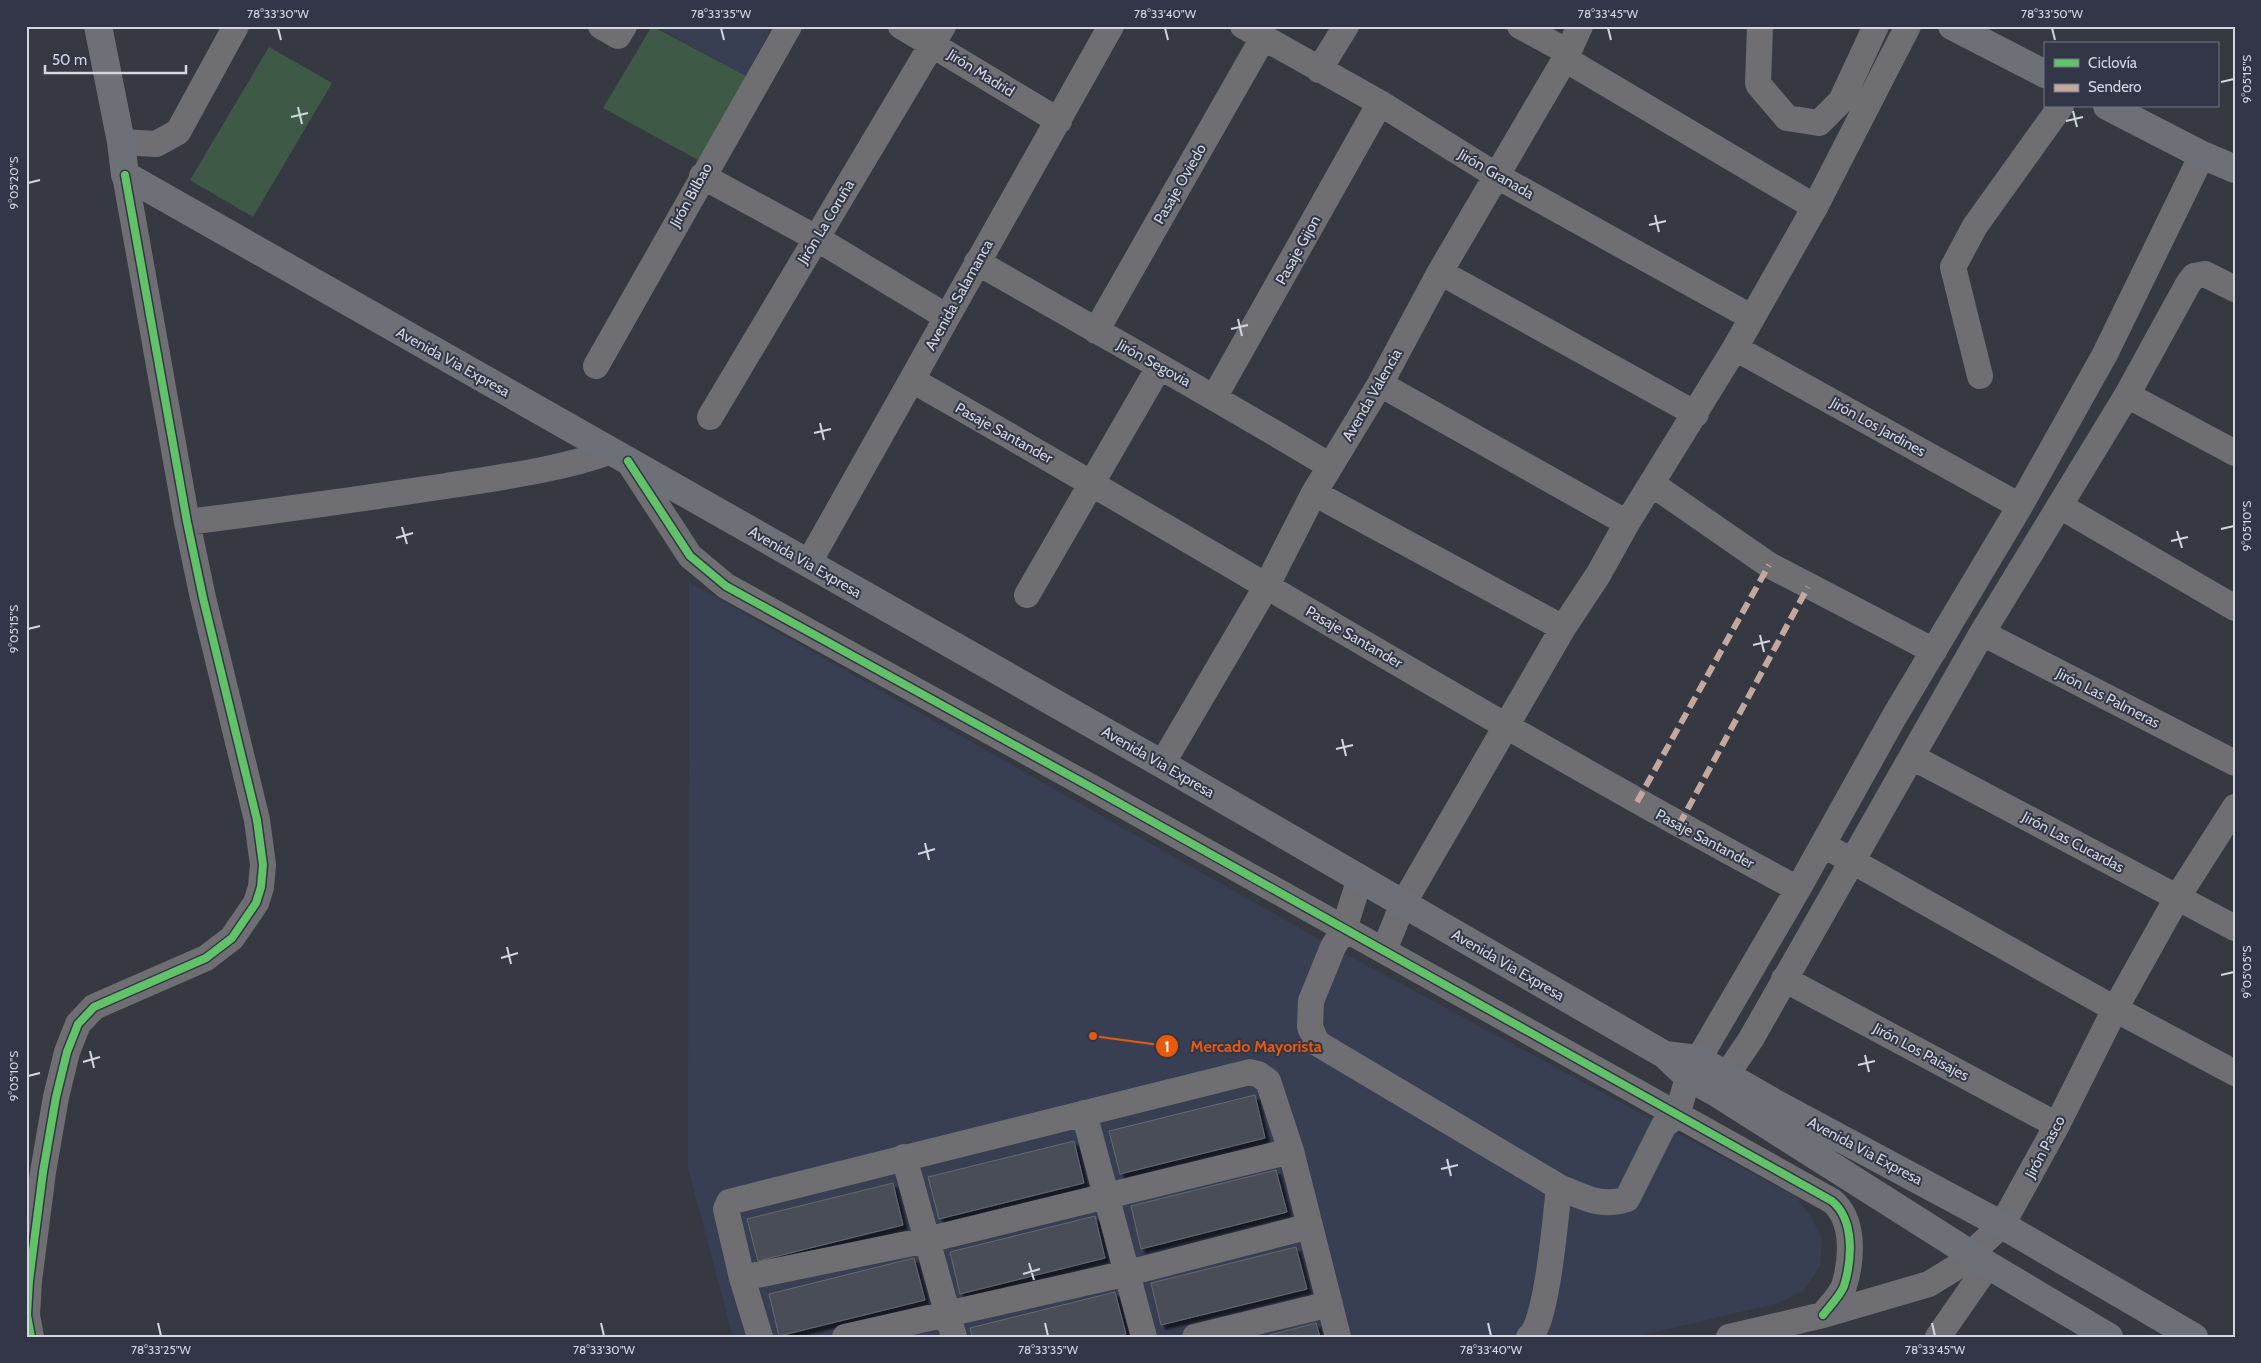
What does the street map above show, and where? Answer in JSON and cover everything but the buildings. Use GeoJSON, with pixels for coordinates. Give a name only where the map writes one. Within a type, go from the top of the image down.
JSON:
{"type":"FeatureCollection","features":[{"type":"Feature","properties":{"kind":"main road"},"geometry":{"type":"LineString","coordinates":[[98,26],[121,142],[125,175]]}},
{"type":"Feature","properties":{"kind":"main road"},"geometry":{"type":"LineString","coordinates":[[1952,26],[2044,73]]}},
{"type":"Feature","properties":{"kind":"main road"},"geometry":{"type":"LineString","coordinates":[[2111,108],[2202,155],[2235,169]]}},
{"type":"Feature","properties":{"kind":"main road","name":"Avenida Via Expresa"},"geometry":{"type":"LineString","coordinates":[[125,175],[221,232],[1162,764],[1665,1055],[1720,1083],[1773,1102],[2002,1225],[2194,1337]]}},
{"type":"Feature","properties":{"kind":"main road"},"geometry":{"type":"LineString","coordinates":[[1720,1083],[1979,1259],[2109,1337]]}},
{"type":"Feature","properties":{"kind":"street"},"geometry":{"type":"LineString","coordinates":[[121,142],[156,144],[178,132],[236,26]]}},
{"type":"Feature","properties":{"kind":"street","name":"Jirón Bilbao"},"geometry":{"type":"LineString","coordinates":[[596,366],[702,176],[789,26]]}},
{"type":"Feature","properties":{"kind":"street","name":"Jirón Madrid"},"geometry":{"type":"LineString","coordinates":[[901,26],[938,35],[1059,121]]}},
{"type":"Feature","properties":{"kind":"street","name":"Avenida Salamanca"},"geometry":{"type":"LineString","coordinates":[[808,564],[1111,26]]}},
{"type":"Feature","properties":{"kind":"street"},"geometry":{"type":"LineString","coordinates":[[1319,70],[1346,26]]}},
{"type":"Feature","properties":{"kind":"street"},"geometry":{"type":"LineString","coordinates":[[1520,26],[1566,56],[1815,207]]}},
{"type":"Feature","properties":{"kind":"street","name":"Avenda Valencia"},"geometry":{"type":"LineString","coordinates":[[1162,764],[1266,587],[1314,493],[1380,384],[1440,272],[1566,56],[1580,26]]}},
{"type":"Feature","properties":{"kind":"street"},"geometry":{"type":"LineString","coordinates":[[1760,26],[1758,84],[1786,118],[1819,123],[1844,150]]}},
{"type":"Feature","properties":{"kind":"street"},"geometry":{"type":"LineString","coordinates":[[1819,123],[1841,101],[1876,26]]}},
{"type":"Feature","properties":{"kind":"street"},"geometry":{"type":"LineString","coordinates":[[1384,950],[1403,904],[1508,726],[1563,628],[1598,575],[1627,523],[1696,414],[1815,207],[1908,26]]}},
{"type":"Feature","properties":{"kind":"street","name":"Jirón Granada"},"geometry":{"type":"LineString","coordinates":[[1253,32],[1380,103],[1497,176],[1751,317]]}},
{"type":"Feature","properties":{"kind":"street","name":"Pasaje Oviedo"},"geometry":{"type":"LineString","coordinates":[[1096,331],[1253,32]]}},
{"type":"Feature","properties":{"kind":"street","name":"Jirón La Coruña"},"geometry":{"type":"LineString","coordinates":[[710,417],[938,35]]}},
{"type":"Feature","properties":{"kind":"street","name":"Pasaje Gijon"},"geometry":{"type":"LineString","coordinates":[[1215,396],[1380,103]]}},
{"type":"Feature","properties":{"kind":"street"},"geometry":{"type":"LineString","coordinates":[[1980,376],[1953,267],[1975,226],[2060,108]]}},
{"type":"Feature","properties":{"kind":"street"},"geometry":{"type":"LineString","coordinates":[[1360,878],[1344,929],[1332,947],[1311,1001],[1310,1027],[1317,1043],[1559,1187],[1589,1200],[1613,1204],[1627,1199],[1664,1125],[1677,1116],[1693,1068],[2020,506],[2105,354],[2202,155]]}},
{"type":"Feature","properties":{"kind":"street"},"geometry":{"type":"LineString","coordinates":[[31,1337],[27,1315],[29,1281],[43,1172],[56,1096],[67,1052],[78,1024],[94,1007],[206,958],[232,938],[256,903],[261,887],[263,865],[257,820],[203,598],[187,522],[125,175]]}},
{"type":"Feature","properties":{"kind":"street"},"geometry":{"type":"LineString","coordinates":[[702,176],[816,238],[947,317]]}},
{"type":"Feature","properties":{"kind":"street","name":"Jirón Segovia"},"geometry":{"type":"LineString","coordinates":[[977,262],[1159,367],[1215,396],[1330,466]]}},
{"type":"Feature","properties":{"kind":"street"},"geometry":{"type":"LineString","coordinates":[[1440,272],[1696,414]]}},
{"type":"Feature","properties":{"kind":"street"},"geometry":{"type":"LineString","coordinates":[[1720,1083],[1751,1039],[1851,860],[1982,633],[2126,395],[2194,276],[2205,274],[2235,289]]}},
{"type":"Feature","properties":{"kind":"street","name":"Jirón Los Jardines"},"geometry":{"type":"LineString","coordinates":[[1735,348],[2020,506]]}},
{"type":"Feature","properties":{"kind":"street"},"geometry":{"type":"LineString","coordinates":[[1027,595],[1159,367]]}},
{"type":"Feature","properties":{"kind":"street","name":"Pasaje Santander"},"geometry":{"type":"LineString","coordinates":[[912,380],[1092,482],[1266,587],[1637,802],[1798,889]]}},
{"type":"Feature","properties":{"kind":"street"},"geometry":{"type":"LineString","coordinates":[[1380,384],[1627,523]]}},
{"type":"Feature","properties":{"kind":"street"},"geometry":{"type":"LineString","coordinates":[[2126,395],[2235,453]]}},
{"type":"Feature","properties":{"kind":"street"},"geometry":{"type":"LineString","coordinates":[[187,522],[355,500],[511,476],[620,456],[690,556],[726,586],[1384,950],[1841,1208],[1850,1233],[1844,1288],[1823,1315]]}},
{"type":"Feature","properties":{"kind":"street"},"geometry":{"type":"LineString","coordinates":[[1652,484],[1769,565],[1934,652]]}},
{"type":"Feature","properties":{"kind":"street"},"geometry":{"type":"LineString","coordinates":[[1314,493],[1563,628]]}},
{"type":"Feature","properties":{"kind":"street"},"geometry":{"type":"LineString","coordinates":[[2060,506],[2235,608]]}},
{"type":"Feature","properties":{"kind":"street","name":"Jirón Las Palmeras"},"geometry":{"type":"LineString","coordinates":[[1982,633],[2235,763]]}},
{"type":"Feature","properties":{"kind":"street","name":"Jirón Las Cucardas"},"geometry":{"type":"LineString","coordinates":[[1912,757],[2235,928]]}},
{"type":"Feature","properties":{"kind":"street","name":"Jirón Pasco"},"geometry":{"type":"LineString","coordinates":[[1729,1337],[1823,1315],[1929,1284],[1955,1268],[1979,1259],[2002,1225],[2057,1125],[2115,1009],[2177,898],[2235,807]]}},
{"type":"Feature","properties":{"kind":"street"},"geometry":{"type":"LineString","coordinates":[[1822,845],[2115,1009],[2235,1073]]}},
{"type":"Feature","properties":{"kind":"street","name":"Jirón Los Paisajes"},"geometry":{"type":"LineString","coordinates":[[1784,979],[2057,1125]]}},
{"type":"Feature","properties":{"kind":"street"},"geometry":{"type":"LineString","coordinates":[[760,1337],[742,1278],[726,1209],[729,1202],[1250,1072],[1258,1074],[1268,1081],[1291,1151],[1338,1337]]}},
{"type":"Feature","properties":{"kind":"street"},"geometry":{"type":"LineString","coordinates":[[1084,1113],[1144,1337]]}},
{"type":"Feature","properties":{"kind":"street"},"geometry":{"type":"LineString","coordinates":[[742,1278],[928,1240],[1291,1151]]}},
{"type":"Feature","properties":{"kind":"street"},"geometry":{"type":"LineString","coordinates":[[904,1157],[951,1325]]}},
{"type":"Feature","properties":{"kind":"street"},"geometry":{"type":"LineString","coordinates":[[1529,1337],[1534,1334],[1542,1313],[1559,1187]]}},
{"type":"Feature","properties":{"kind":"street"},"geometry":{"type":"LineString","coordinates":[[845,1337],[951,1325],[1128,1273],[1310,1226]]}},
{"type":"Feature","properties":{"kind":"street"},"geometry":{"type":"LineString","coordinates":[[1938,1337],[1979,1259]]}},
{"type":"Feature","properties":{"kind":"street"},"geometry":{"type":"LineString","coordinates":[[1195,1337],[1330,1304]]}},
{"type":"Feature","properties":{"kind":"shaded area"},"geometry":{"type":"Polygon","coordinates":[[[655,26],[772,26],[746,76],[655,26]]]}},
{"type":"Feature","properties":{"kind":"shaded area"},"geometry":{"type":"Polygon","coordinates":[[[689,582],[1333,947],[1796,1197],[1811,1217],[1822,1239],[1820,1266],[1803,1291],[1778,1303],[1635,1337],[733,1337],[688,1168],[689,582]]]}},
{"type":"Feature","properties":{"kind":"green space"},"geometry":{"type":"Polygon","coordinates":[[[652,26],[746,76],[700,161],[603,108],[652,26]]]}},
{"type":"Feature","properties":{"kind":"green space"},"geometry":{"type":"Polygon","coordinates":[[[269,47],[332,83],[253,217],[190,180],[269,47]]]}},
{"type":"Feature","properties":{"kind":"marked path"},"geometry":{"type":"LineString","coordinates":[[1637,802],[1769,565]]}},
{"type":"Feature","properties":{"kind":"marked path"},"geometry":{"type":"LineString","coordinates":[[1679,825],[1808,587]]}},
{"type":"Feature","properties":{"kind":"cycle path"},"geometry":{"type":"LineString","coordinates":[[31,1337],[27,1315],[29,1281],[43,1172],[56,1097],[67,1052],[78,1024],[94,1007],[206,958],[232,938],[256,903],[261,887],[263,865],[257,820],[203,598],[187,522],[125,175]]}},
{"type":"Feature","properties":{"kind":"cycle path"},"geometry":{"type":"LineString","coordinates":[[628,461],[690,556],[726,586],[1087,785],[1832,1201],[1845,1219],[1850,1241],[1850,1253],[1844,1286],[1823,1315]]}},
{"type":"Feature","properties":{"kind":"place","name":"Mercado Mayorista"},"geometry":{"type":"Point","coordinates":[1093,1036]}}]}
